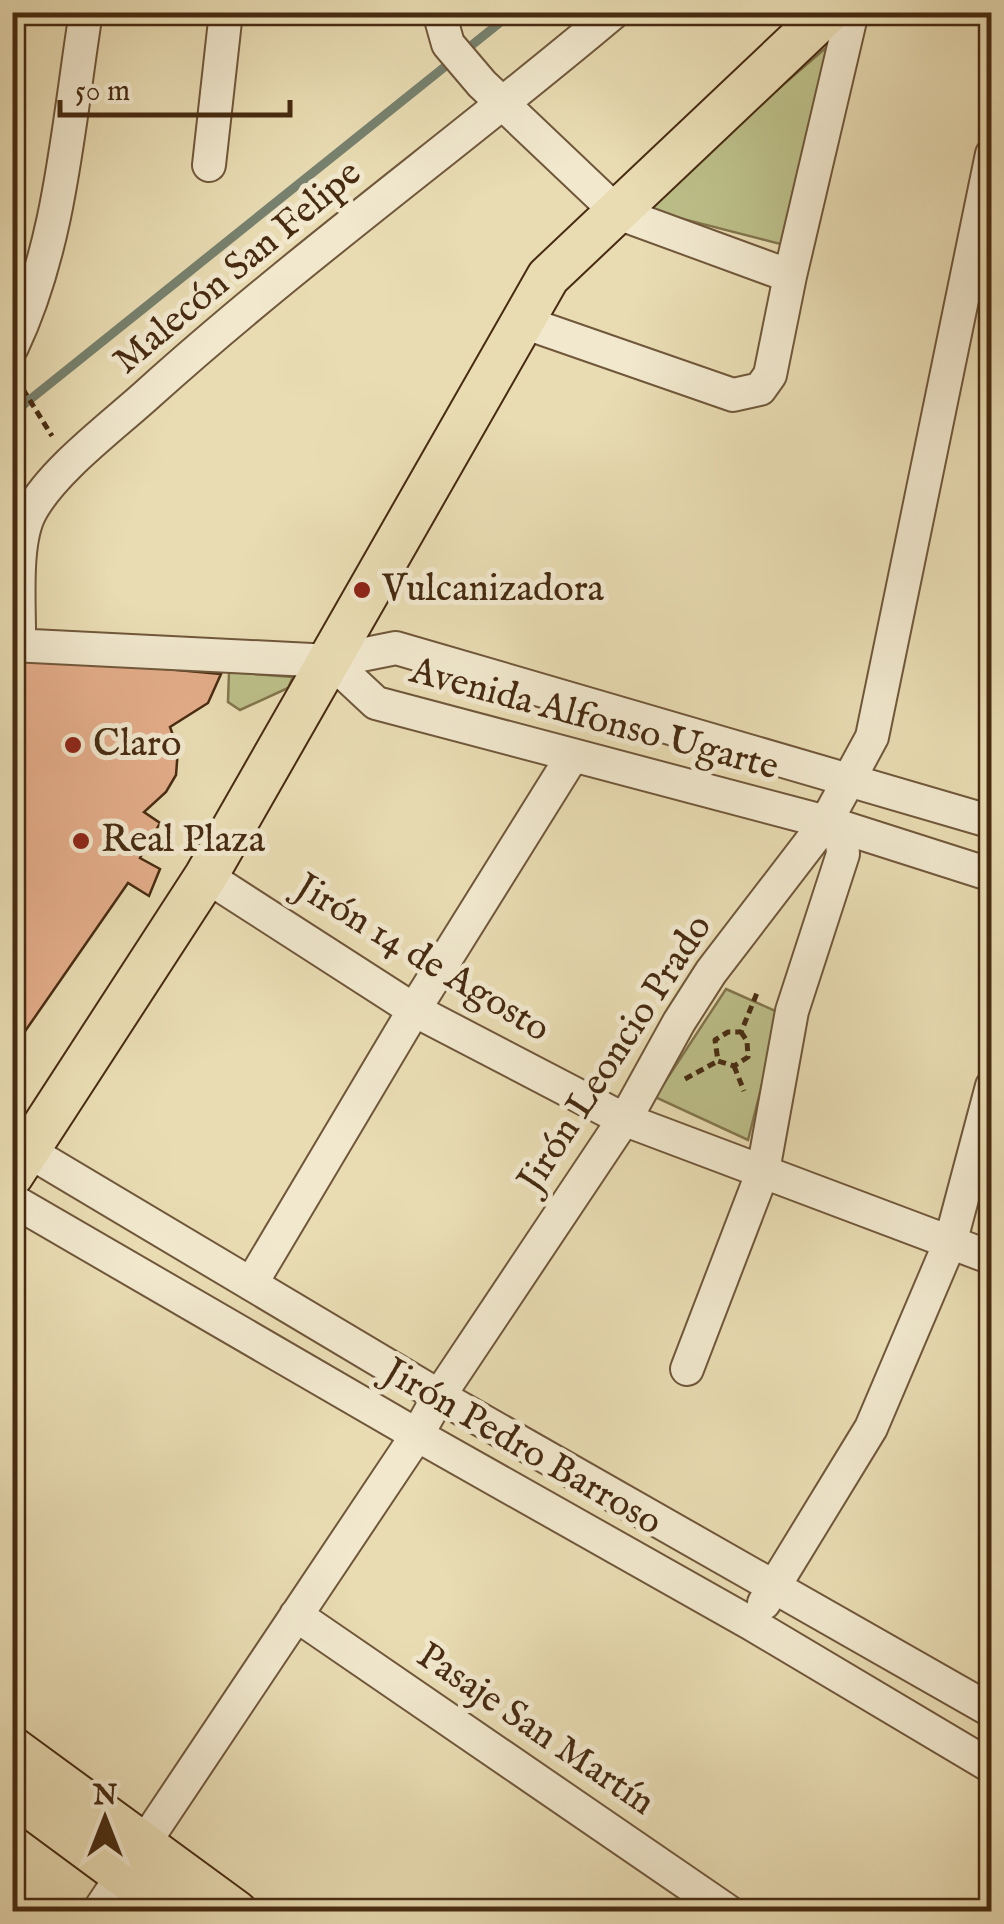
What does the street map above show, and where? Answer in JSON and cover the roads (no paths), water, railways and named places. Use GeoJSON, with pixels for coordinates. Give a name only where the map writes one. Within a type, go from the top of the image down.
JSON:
{"type":"FeatureCollection","features":[{"type":"Feature","properties":{"kind":"main road"},"geometry":{"type":"LineString","coordinates":[[20,1163],[206,876],[548,277],[828,12]]}},
{"type":"Feature","properties":{"kind":"main road"},"geometry":{"type":"LineString","coordinates":[[12,1748],[133,1858],[173,1912]]}},
{"type":"Feature","properties":{"kind":"main road"},"geometry":{"type":"LineString","coordinates":[[12,1793],[236,1912]]}},
{"type":"Feature","properties":{"kind":"street"},"geometry":{"type":"LineString","coordinates":[[12,347],[32,304],[51,231],[86,12]]}},
{"type":"Feature","properties":{"kind":"street"},"geometry":{"type":"LineString","coordinates":[[209,166],[226,12]]}},
{"type":"Feature","properties":{"kind":"street","name":"Malecón San Felipe"},"geometry":{"type":"LineString","coordinates":[[16,646],[23,530],[32,508],[69,464],[493,95],[614,12]]}},
{"type":"Feature","properties":{"kind":"street"},"geometry":{"type":"LineString","coordinates":[[522,322],[734,395],[760,389],[770,375],[852,12]]}},
{"type":"Feature","properties":{"kind":"street"},"geometry":{"type":"LineString","coordinates":[[444,28],[493,95],[618,213],[790,276]]}},
{"type":"Feature","properties":{"kind":"street","name":"Jirón Leoncio Prado"},"geometry":{"type":"LineString","coordinates":[[98,1912],[624,1120],[711,972],[826,822],[872,736],[992,154]]}},
{"type":"Feature","properties":{"kind":"street"},"geometry":{"type":"LineString","coordinates":[[16,646],[331,662]]}},
{"type":"Feature","properties":{"kind":"street","name":"Avenida Alfonso Ugarte"},"geometry":{"type":"LineString","coordinates":[[331,662],[396,648],[992,822]]}},
{"type":"Feature","properties":{"kind":"street","name":"Avenida Alfonso Ugarte"},"geometry":{"type":"LineString","coordinates":[[331,662],[376,703],[826,822],[992,875]]}},
{"type":"Feature","properties":{"kind":"street"},"geometry":{"type":"LineString","coordinates":[[251,1284],[414,1010],[573,756]]}},
{"type":"Feature","properties":{"kind":"street"},"geometry":{"type":"LineString","coordinates":[[687,1369],[763,1170],[792,1010],[843,854],[842,841],[826,822]]}},
{"type":"Feature","properties":{"kind":"street","name":"Jirón 14 de Agosto"},"geometry":{"type":"LineString","coordinates":[[206,876],[414,1010],[624,1120],[992,1258]]}},
{"type":"Feature","properties":{"kind":"street"},"geometry":{"type":"LineString","coordinates":[[750,1622],[776,1586],[871,1428],[951,1240],[992,1086]]}},
{"type":"Feature","properties":{"kind":"street"},"geometry":{"type":"LineString","coordinates":[[20,1163],[251,1284],[439,1396],[992,1711]]}},
{"type":"Feature","properties":{"kind":"street","name":"Jirón Pedro Barroso"},"geometry":{"type":"LineString","coordinates":[[12,1200],[417,1436],[750,1622],[992,1767]]}},
{"type":"Feature","properties":{"kind":"street","name":"Pasaje San Martín"},"geometry":{"type":"LineString","coordinates":[[296,1616],[729,1912]]}},
{"type":"Feature","properties":{"kind":"waterway"},"geometry":{"type":"LineString","coordinates":[[12,414],[513,12]]}},
{"type":"Feature","properties":{"kind":"place","name":"Vulcanizadora"},"geometry":{"type":"Point","coordinates":[362,590]}},
{"type":"Feature","properties":{"kind":"place","name":"Claro"},"geometry":{"type":"Point","coordinates":[73,745]}},
{"type":"Feature","properties":{"kind":"place","name":"Real Plaza"},"geometry":{"type":"Point","coordinates":[81,841]}}]}
